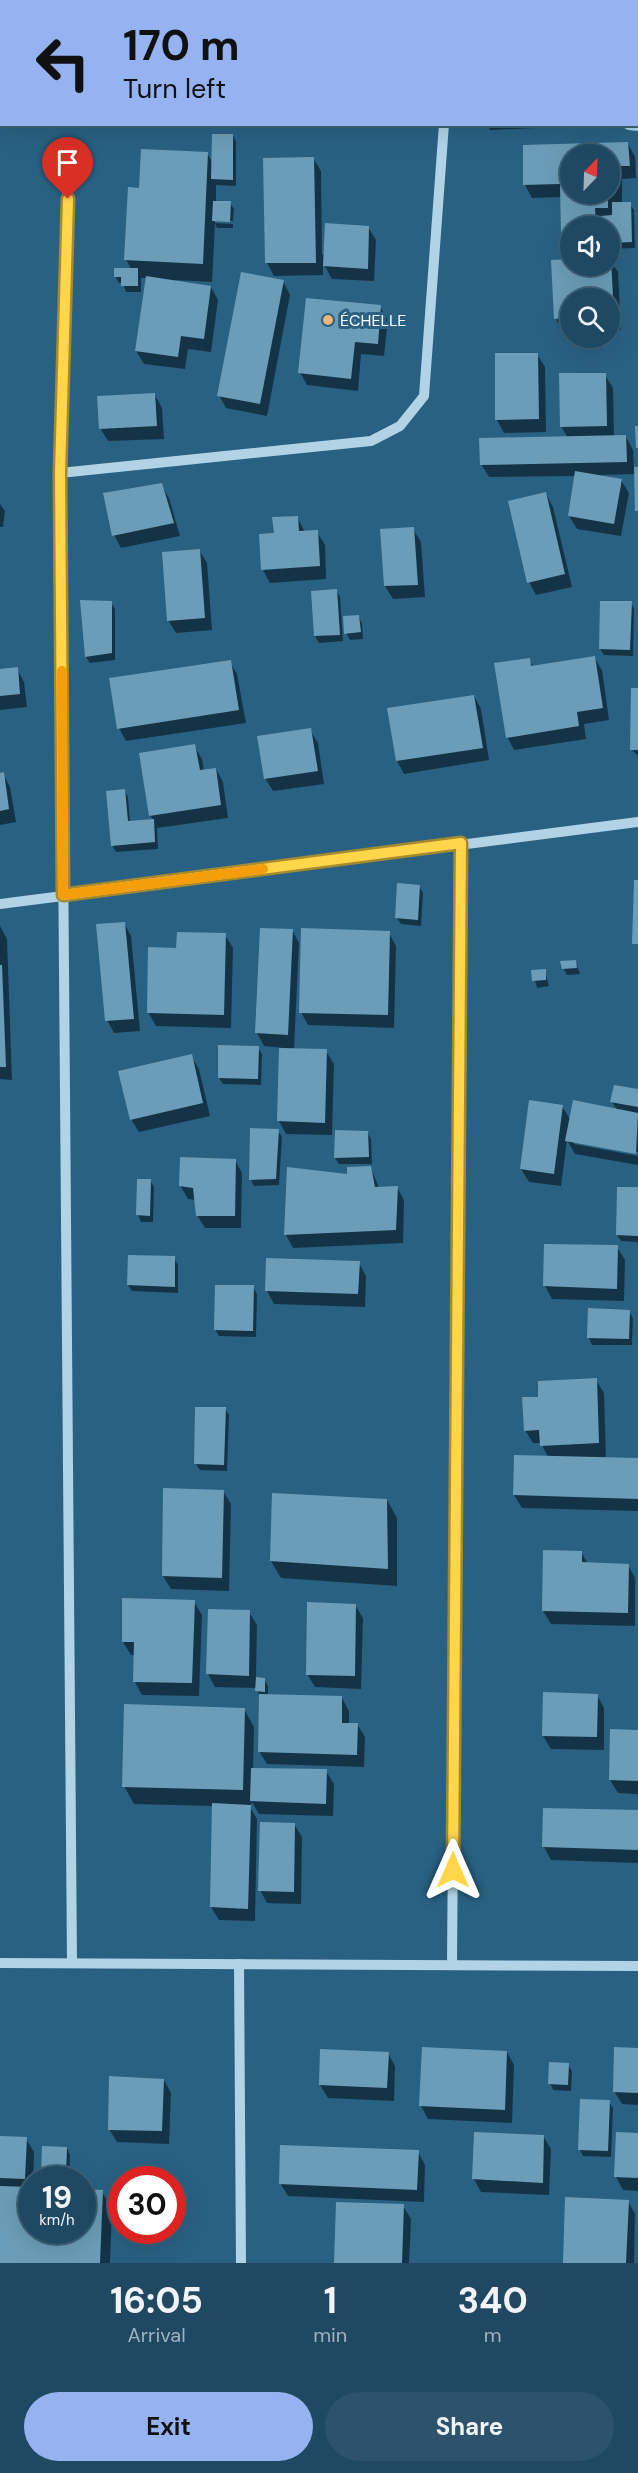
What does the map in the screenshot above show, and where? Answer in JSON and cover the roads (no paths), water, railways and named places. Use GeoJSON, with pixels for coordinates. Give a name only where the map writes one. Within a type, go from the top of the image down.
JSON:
{"type":"FeatureCollection","features":[{"type":"Feature","properties":{"kind":"street"},"geometry":{"type":"LineString","coordinates":[[60,473],[371,441],[400,426],[424,396],[444,126]]}},
{"type":"Feature","properties":{"kind":"street"},"geometry":{"type":"LineString","coordinates":[[69,153],[60,473],[72,1964]]}},
{"type":"Feature","properties":{"kind":"street"},"geometry":{"type":"LineString","coordinates":[[0,904],[638,822]]}},
{"type":"Feature","properties":{"kind":"street"},"geometry":{"type":"LineString","coordinates":[[452,1965],[461,843]]}},
{"type":"Feature","properties":{"kind":"street"},"geometry":{"type":"LineString","coordinates":[[0,1963],[638,1966]]}},
{"type":"Feature","properties":{"kind":"street"},"geometry":{"type":"LineString","coordinates":[[239,1964],[241,2263]]}},
{"type":"Feature","properties":{"kind":"place","name":"ÉCHELLE"},"geometry":{"type":"Point","coordinates":[328,320]}}]}
